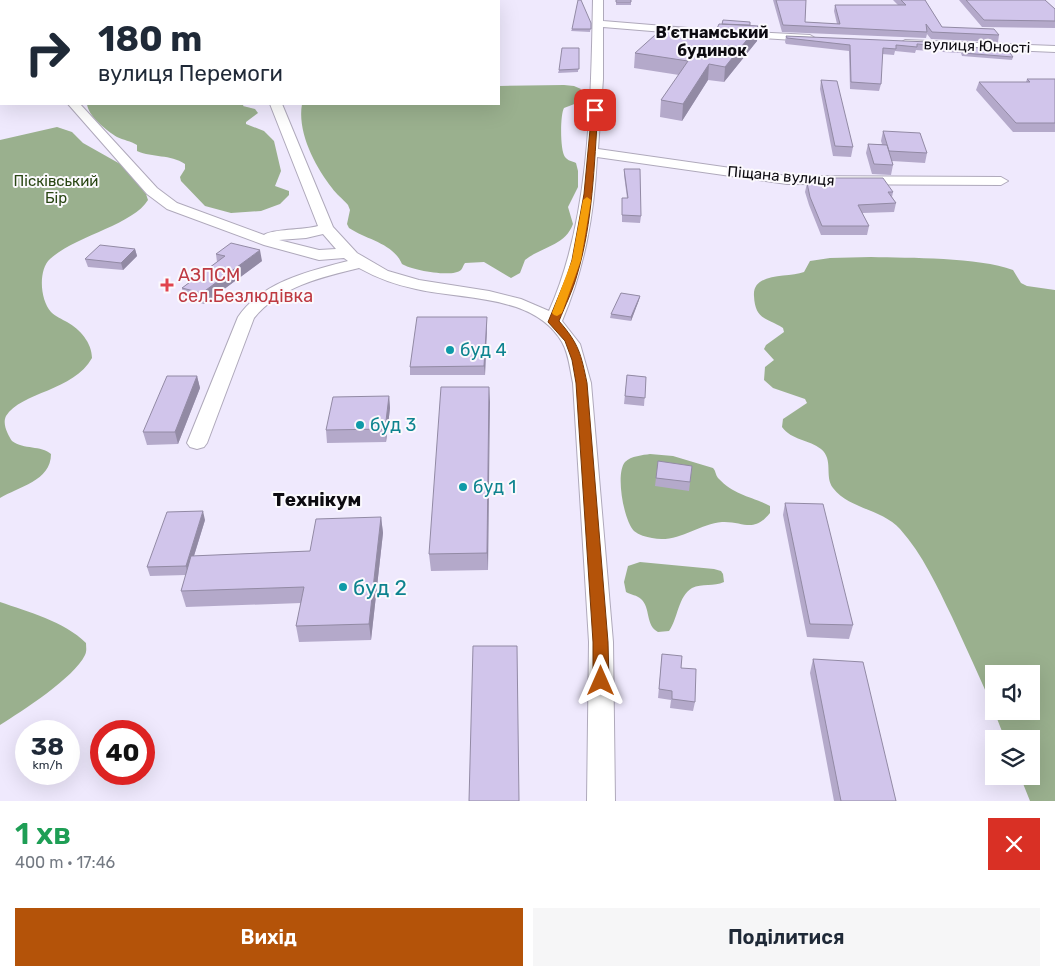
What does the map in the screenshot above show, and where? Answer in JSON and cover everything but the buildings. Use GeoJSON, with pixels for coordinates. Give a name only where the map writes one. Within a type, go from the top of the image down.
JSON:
{"type":"FeatureCollection","features":[{"type":"Feature","properties":{"kind":"street"},"geometry":{"type":"LineString","coordinates":[[553,322],[570,283],[588,194],[599,24],[598,0]]}},
{"type":"Feature","properties":{"kind":"street"},"geometry":{"type":"LineString","coordinates":[[599,24],[700,32]]}},
{"type":"Feature","properties":{"kind":"street"},"geometry":{"type":"LineString","coordinates":[[724,34],[819,39]]}},
{"type":"Feature","properties":{"kind":"street","name":"вулиця Юності"},"geometry":{"type":"LineString","coordinates":[[897,43],[1055,49]]}},
{"type":"Feature","properties":{"kind":"street"},"geometry":{"type":"LineString","coordinates":[[75,105],[152,191],[172,206],[252,236],[319,255],[353,258]]}},
{"type":"Feature","properties":{"kind":"street"},"geometry":{"type":"LineString","coordinates":[[276,105],[326,228],[353,258],[382,276],[412,284],[511,301],[538,312],[563,330],[573,349],[582,392],[601,642],[601,801]]}},
{"type":"Feature","properties":{"kind":"street","name":"Піщана вулиця"},"geometry":{"type":"LineString","coordinates":[[592,152],[786,180],[1001,181]]}},
{"type":"Feature","properties":{"kind":"street"},"geometry":{"type":"LineString","coordinates":[[252,236],[283,237],[306,234],[326,228]]}},
{"type":"Feature","properties":{"kind":"street"},"geometry":{"type":"LineString","coordinates":[[197,443],[246,317],[252,308],[280,290],[323,274],[353,258]]}},
{"type":"Feature","properties":{"kind":"green space"},"geometry":{"type":"Polygon","coordinates":[[[564,85],[581,89],[575,97],[577,103],[564,108],[561,125],[563,153],[567,159],[576,163],[578,187],[568,207],[573,224],[559,242],[525,260],[520,273],[511,278],[484,262],[465,263],[461,270],[450,273],[414,269],[402,264],[398,257],[386,247],[349,228],[347,224],[350,210],[348,205],[319,170],[309,148],[302,126],[302,105],[500,105],[500,86],[564,85]]]}},
{"type":"Feature","properties":{"kind":"green space"},"geometry":{"type":"Polygon","coordinates":[[[87,105],[244,105],[255,109],[258,113],[246,124],[264,131],[274,141],[281,171],[275,186],[289,191],[289,195],[280,204],[261,211],[231,213],[205,206],[181,181],[180,177],[185,169],[185,164],[173,159],[137,151],[137,145],[108,131],[88,109],[87,105]]]}},
{"type":"Feature","properties":{"kind":"green space","name":"Пісківський Бір"},"geometry":{"type":"Polygon","coordinates":[[[57,127],[72,132],[83,143],[122,165],[146,194],[148,200],[141,209],[130,217],[61,251],[46,264],[42,285],[47,307],[53,314],[72,325],[81,333],[88,342],[92,358],[84,369],[73,378],[23,401],[6,416],[5,426],[12,441],[22,446],[42,449],[51,454],[50,463],[40,477],[0,498],[0,140],[57,127]]]}},
{"type":"Feature","properties":{"kind":"green space"},"geometry":{"type":"Polygon","coordinates":[[[871,257],[963,260],[1013,270],[1021,283],[1027,286],[1055,290],[1055,801],[1030,801],[1024,785],[1040,785],[1040,730],[1001,730],[997,720],[1040,720],[1040,665],[985,665],[985,689],[952,617],[916,549],[893,522],[856,505],[840,495],[830,483],[825,453],[817,446],[790,435],[782,427],[783,419],[807,403],[805,399],[773,388],[764,380],[765,367],[774,360],[764,349],[766,345],[784,332],[783,328],[759,314],[755,304],[755,288],[765,279],[804,272],[810,261],[830,258],[871,257]]]}},
{"type":"Feature","properties":{"kind":"green space"},"geometry":{"type":"Polygon","coordinates":[[[650,454],[673,456],[713,468],[718,478],[724,484],[737,492],[770,506],[770,513],[753,525],[722,522],[704,526],[679,536],[661,539],[638,534],[630,526],[624,508],[621,486],[622,468],[630,458],[650,454]]]}},
{"type":"Feature","properties":{"kind":"green space"},"geometry":{"type":"Polygon","coordinates":[[[640,562],[714,569],[721,571],[724,582],[692,588],[684,596],[669,631],[658,632],[651,625],[646,607],[641,599],[626,592],[624,582],[628,566],[640,562]]]}},
{"type":"Feature","properties":{"kind":"green space"},"geometry":{"type":"Polygon","coordinates":[[[0,602],[57,623],[86,643],[86,649],[85,655],[79,664],[59,684],[0,725],[0,602]]]}},
{"type":"Feature","properties":{"kind":"slow traffic"},"geometry":{"type":"LineString","coordinates":[[557,313],[572,276],[587,200]]}},
{"type":"Feature","properties":{"kind":"place","name":"АЗПСМ сел.Безлюдівка"},"geometry":{"type":"Point","coordinates":[167,285]}},
{"type":"Feature","properties":{"kind":"place","name":"буд 4"},"geometry":{"type":"Point","coordinates":[450,350]}},
{"type":"Feature","properties":{"kind":"place","name":"буд 3"},"geometry":{"type":"Point","coordinates":[360,425]}},
{"type":"Feature","properties":{"kind":"place","name":"буд 1"},"geometry":{"type":"Point","coordinates":[463,487]}},
{"type":"Feature","properties":{"kind":"place","name":"буд 2"},"geometry":{"type":"Point","coordinates":[343,587]}},
{"type":"Feature","properties":{"kind":"district","name":"В’єтнамський будинок"},"geometry":{"type":"Point","coordinates":[712,41]}},
{"type":"Feature","properties":{"kind":"district","name":"Технікум"},"geometry":{"type":"Point","coordinates":[317,499]}},
{"type":"Feature","properties":{"kind":"route"},"geometry":{"type":"LineString","coordinates":[[595,110],[588,194],[576,260],[562,303],[553,322],[563,330],[570,340],[582,383],[601,642],[601,681]]}}]}
